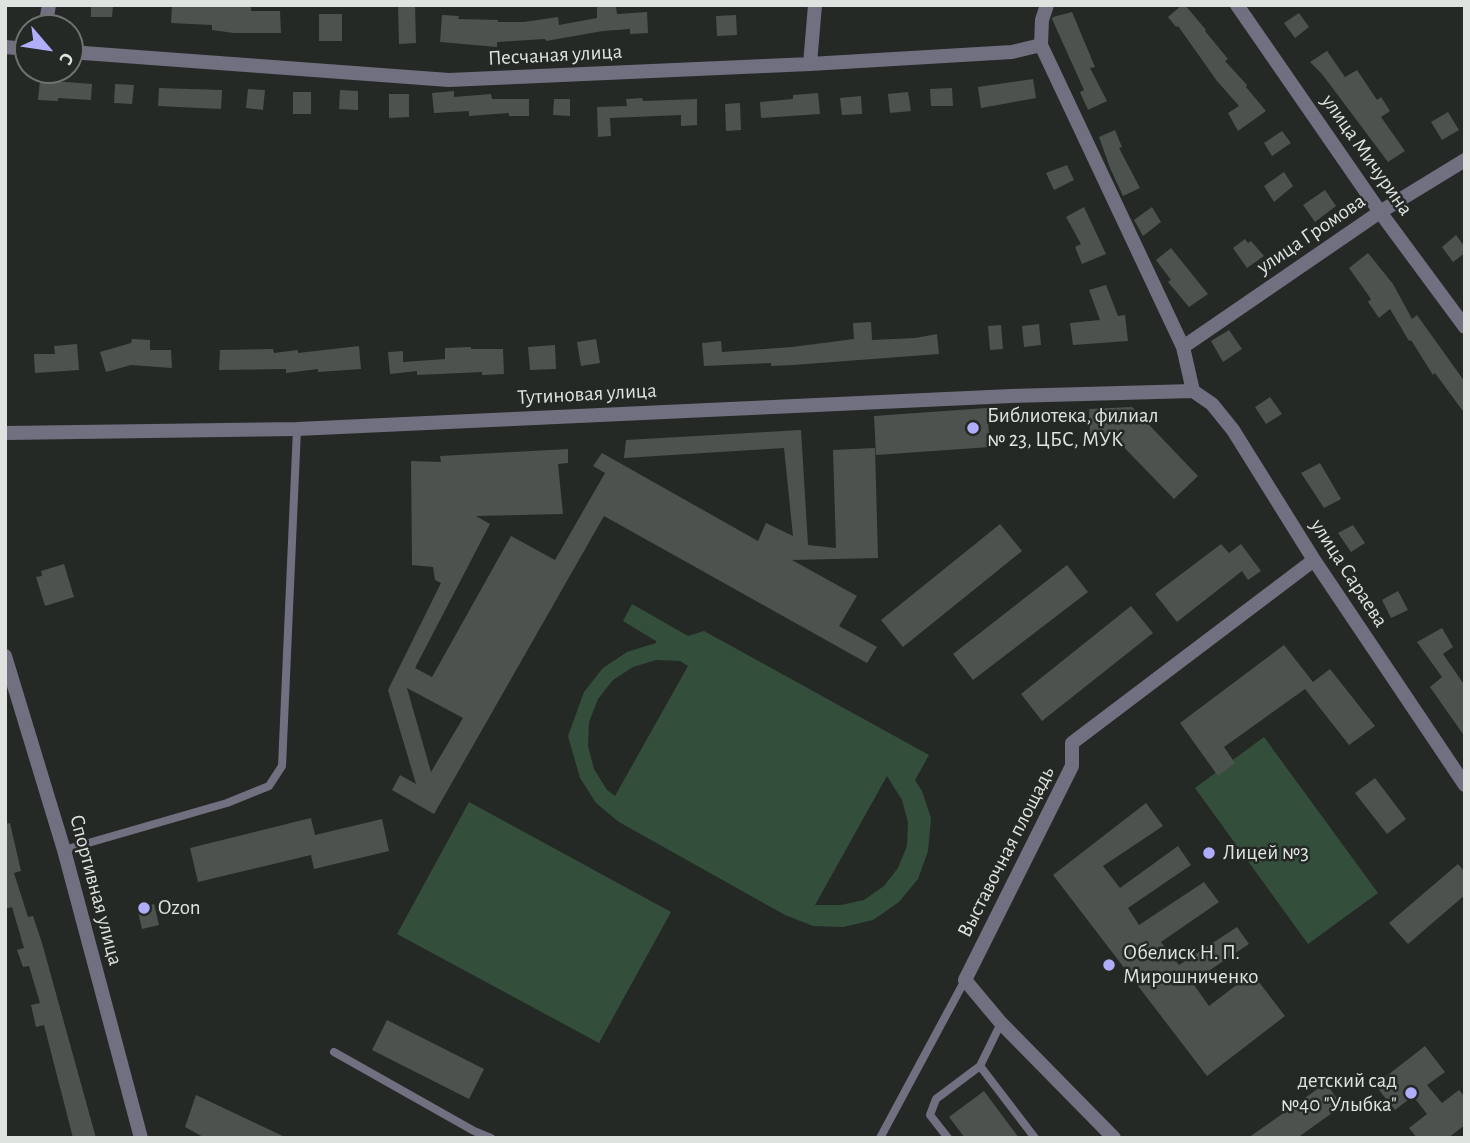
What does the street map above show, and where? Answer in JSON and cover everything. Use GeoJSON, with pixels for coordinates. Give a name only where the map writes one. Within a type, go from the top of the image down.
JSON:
{"type":"FeatureCollection","features":[{"type":"Feature","properties":{"kind":"street"},"geometry":{"type":"LineString","coordinates":[[810,64],[815,5]]}},
{"type":"Feature","properties":{"kind":"street"},"geometry":{"type":"LineString","coordinates":[[1047,5],[1042,20],[1041,46],[1183,347],[1193,391]]}},
{"type":"Feature","properties":{"kind":"street","name":"улица Мичурина"},"geometry":{"type":"LineString","coordinates":[[1237,5],[1380,212],[1465,327]]}},
{"type":"Feature","properties":{"kind":"street","name":"Песчаная улица"},"geometry":{"type":"LineString","coordinates":[[84,53],[449,80],[810,64],[1012,52],[1041,46]]}},
{"type":"Feature","properties":{"kind":"street","name":"улица Громова"},"geometry":{"type":"LineString","coordinates":[[1183,347],[1380,212],[1465,160]]}},
{"type":"Feature","properties":{"kind":"street","name":"Тутиновая улица"},"geometry":{"type":"LineString","coordinates":[[5,433],[297,429],[1011,396],[1193,391]]}},
{"type":"Feature","properties":{"kind":"street","name":"улица Сараева"},"geometry":{"type":"LineString","coordinates":[[1193,391],[1212,404],[1233,430],[1314,560],[1465,785]]}},
{"type":"Feature","properties":{"kind":"street","name":"Выставочная площадь"},"geometry":{"type":"LineString","coordinates":[[965,980],[1072,766],[1072,743],[1314,560]]}},
{"type":"Feature","properties":{"kind":"street","name":"Спортивная улица"},"geometry":{"type":"LineString","coordinates":[[5,656],[65,850],[141,1138]]}},
{"type":"Feature","properties":{"kind":"street"},"geometry":{"type":"LineString","coordinates":[[965,980],[1001,1023],[1114,1138]]}},
{"type":"Feature","properties":{"kind":"lane"},"geometry":{"type":"LineString","coordinates":[[65,850],[227,803],[269,786],[282,766],[297,429]]}},
{"type":"Feature","properties":{"kind":"lane"},"geometry":{"type":"LineString","coordinates":[[880,1138],[965,980]]}},
{"type":"Feature","properties":{"kind":"lane"},"geometry":{"type":"LineString","coordinates":[[948,1138],[930,1115],[936,1099],[980,1066],[1001,1023]]}},
{"type":"Feature","properties":{"kind":"lane"},"geometry":{"type":"LineString","coordinates":[[334,1052],[491,1138]]}},
{"type":"Feature","properties":{"kind":"lane"},"geometry":{"type":"LineString","coordinates":[[980,1066],[1035,1138]]}},
{"type":"Feature","properties":{"kind":"green space"},"geometry":{"type":"Polygon","coordinates":[[[632,604],[688,636],[704,631],[929,755],[915,780],[922,791],[931,818],[928,851],[918,879],[899,902],[873,920],[843,927],[813,926],[785,915],[619,822],[596,803],[580,778],[568,736],[584,692],[603,668],[627,652],[656,643],[623,621],[632,604]],[[656,660],[633,667],[613,680],[598,699],[589,722],[588,746],[594,769],[607,790],[615,796],[688,666],[680,661],[656,660]],[[887,776],[815,905],[841,905],[864,900],[884,886],[898,868],[907,846],[908,822],[902,800],[887,776]]]}},
{"type":"Feature","properties":{"kind":"green space"},"geometry":{"type":"Polygon","coordinates":[[[1264,737],[1378,893],[1308,944],[1195,788],[1264,737]]]}},
{"type":"Feature","properties":{"kind":"green space"},"geometry":{"type":"Polygon","coordinates":[[[469,802],[671,912],[599,1043],[397,934],[469,802]]]}},
{"type":"Feature","properties":{"kind":"building"},"geometry":{"type":"Polygon","coordinates":[[[91,5],[113,5],[112,17],[91,17],[91,5]]]}},
{"type":"Feature","properties":{"kind":"building"},"geometry":{"type":"Polygon","coordinates":[[[172,5],[251,7],[251,11],[280,11],[281,33],[234,33],[212,30],[212,25],[171,23],[172,5]]]}},
{"type":"Feature","properties":{"kind":"building"},"geometry":{"type":"Polygon","coordinates":[[[398,5],[415,5],[416,43],[399,44],[398,5]]]}},
{"type":"Feature","properties":{"kind":"building"},"geometry":{"type":"Polygon","coordinates":[[[1185,5],[1206,30],[1228,59],[1225,61],[1266,111],[1238,131],[1228,113],[1239,106],[1217,81],[1178,26],[1168,17],[1185,5]]]}},
{"type":"Feature","properties":{"kind":"building"},"geometry":{"type":"Polygon","coordinates":[[[616,6],[617,14],[647,12],[648,33],[630,34],[630,29],[603,31],[546,41],[497,42],[497,47],[440,42],[442,15],[498,22],[524,22],[558,17],[559,25],[597,18],[597,7],[616,6]]]}},
{"type":"Feature","properties":{"kind":"building"},"geometry":{"type":"Polygon","coordinates":[[[1072,12],[1095,67],[1090,68],[1107,101],[1088,110],[1080,92],[1084,90],[1052,19],[1072,12]]]}},
{"type":"Feature","properties":{"kind":"building"},"geometry":{"type":"Polygon","coordinates":[[[1299,13],[1309,27],[1295,38],[1284,23],[1299,13]]]}},
{"type":"Feature","properties":{"kind":"building"},"geometry":{"type":"Polygon","coordinates":[[[319,14],[342,14],[342,41],[319,41],[319,14]]]}},
{"type":"Feature","properties":{"kind":"building"},"geometry":{"type":"Polygon","coordinates":[[[736,15],[737,35],[717,36],[716,16],[736,15]]]}},
{"type":"Feature","properties":{"kind":"building"},"geometry":{"type":"Polygon","coordinates":[[[1327,51],[1345,77],[1357,70],[1377,100],[1381,97],[1390,111],[1381,117],[1405,151],[1388,162],[1310,62],[1327,51]]]}},
{"type":"Feature","properties":{"kind":"building"},"geometry":{"type":"Polygon","coordinates":[[[1033,79],[1036,98],[981,108],[978,87],[1033,79]]]}},
{"type":"Feature","properties":{"kind":"building"},"geometry":{"type":"Polygon","coordinates":[[[40,84],[92,84],[91,100],[38,100],[40,84]]]}},
{"type":"Feature","properties":{"kind":"building"},"geometry":{"type":"Polygon","coordinates":[[[115,84],[134,85],[132,104],[114,103],[115,84]]]}},
{"type":"Feature","properties":{"kind":"building"},"geometry":{"type":"Polygon","coordinates":[[[159,88],[222,90],[221,109],[158,106],[159,88]]]}},
{"type":"Feature","properties":{"kind":"building"},"geometry":{"type":"Polygon","coordinates":[[[952,88],[953,106],[931,106],[930,89],[952,88]]]}},
{"type":"Feature","properties":{"kind":"building"},"geometry":{"type":"Polygon","coordinates":[[[248,89],[265,90],[263,110],[246,108],[248,89]]]}},
{"type":"Feature","properties":{"kind":"building"},"geometry":{"type":"Polygon","coordinates":[[[340,90],[358,91],[358,110],[339,109],[340,90]]]}},
{"type":"Feature","properties":{"kind":"building"},"geometry":{"type":"Polygon","coordinates":[[[454,91],[454,97],[491,94],[492,99],[529,99],[529,116],[509,116],[509,113],[469,116],[469,111],[434,113],[432,93],[454,91]]]}},
{"type":"Feature","properties":{"kind":"building"},"geometry":{"type":"Polygon","coordinates":[[[293,92],[311,92],[311,114],[293,114],[293,92]]]}},
{"type":"Feature","properties":{"kind":"building"},"geometry":{"type":"Polygon","coordinates":[[[908,92],[911,111],[890,113],[888,94],[908,92]]]}},
{"type":"Feature","properties":{"kind":"building"},"geometry":{"type":"Polygon","coordinates":[[[818,93],[820,114],[761,118],[760,102],[818,93]]]}},
{"type":"Feature","properties":{"kind":"building"},"geometry":{"type":"Polygon","coordinates":[[[389,94],[409,94],[409,117],[389,118],[389,94]]]}},
{"type":"Feature","properties":{"kind":"building"},"geometry":{"type":"Polygon","coordinates":[[[861,96],[862,114],[842,115],[840,98],[861,96]]]}},
{"type":"Feature","properties":{"kind":"building"},"geometry":{"type":"Polygon","coordinates":[[[642,98],[643,101],[697,99],[697,125],[681,126],[681,115],[610,118],[611,136],[598,137],[597,107],[627,106],[626,99],[642,98]]]}},
{"type":"Feature","properties":{"kind":"building"},"geometry":{"type":"Polygon","coordinates":[[[554,99],[570,99],[570,116],[553,115],[554,99]]]}},
{"type":"Feature","properties":{"kind":"building"},"geometry":{"type":"Polygon","coordinates":[[[740,103],[741,130],[726,131],[725,104],[740,103]]]}},
{"type":"Feature","properties":{"kind":"building"},"geometry":{"type":"Polygon","coordinates":[[[1448,112],[1459,130],[1442,140],[1431,122],[1448,112]]]}},
{"type":"Feature","properties":{"kind":"building"},"geometry":{"type":"Polygon","coordinates":[[[1115,130],[1122,147],[1119,148],[1140,188],[1123,196],[1099,137],[1115,130]]]}},
{"type":"Feature","properties":{"kind":"building"},"geometry":{"type":"Polygon","coordinates":[[[1282,131],[1291,143],[1272,156],[1264,143],[1282,131]]]}},
{"type":"Feature","properties":{"kind":"building"},"geometry":{"type":"Polygon","coordinates":[[[1067,165],[1074,180],[1054,190],[1046,173],[1067,165]]]}},
{"type":"Feature","properties":{"kind":"building"},"geometry":{"type":"Polygon","coordinates":[[[1284,172],[1293,186],[1274,202],[1264,186],[1284,172]]]}},
{"type":"Feature","properties":{"kind":"building"},"geometry":{"type":"Polygon","coordinates":[[[1325,190],[1336,206],[1315,222],[1303,205],[1325,190]]]}},
{"type":"Feature","properties":{"kind":"building"},"geometry":{"type":"Polygon","coordinates":[[[1084,207],[1106,254],[1082,264],[1075,247],[1081,244],[1066,217],[1084,207]]]}},
{"type":"Feature","properties":{"kind":"building"},"geometry":{"type":"Polygon","coordinates":[[[1152,207],[1161,222],[1143,236],[1134,220],[1152,207]]]}},
{"type":"Feature","properties":{"kind":"building"},"geometry":{"type":"Polygon","coordinates":[[[1456,235],[1465,247],[1465,253],[1453,262],[1442,247],[1456,235]]]}},
{"type":"Feature","properties":{"kind":"building"},"geometry":{"type":"Polygon","coordinates":[[[1245,239],[1248,243],[1251,241],[1264,256],[1247,268],[1233,248],[1245,239]]]}},
{"type":"Feature","properties":{"kind":"building"},"geometry":{"type":"Polygon","coordinates":[[[1171,248],[1208,294],[1189,307],[1168,282],[1171,280],[1156,260],[1171,248]]]}},
{"type":"Feature","properties":{"kind":"building"},"geometry":{"type":"Polygon","coordinates":[[[1368,253],[1393,284],[1412,319],[1417,315],[1465,382],[1465,414],[1435,373],[1433,375],[1390,309],[1379,318],[1368,302],[1371,299],[1349,268],[1368,253]]]}},
{"type":"Feature","properties":{"kind":"building"},"geometry":{"type":"Polygon","coordinates":[[[1106,285],[1118,316],[1125,315],[1128,341],[1073,345],[1070,323],[1100,320],[1089,290],[1106,285]]]}},
{"type":"Feature","properties":{"kind":"building"},"geometry":{"type":"Polygon","coordinates":[[[871,322],[872,340],[937,334],[939,354],[793,365],[771,366],[771,363],[704,366],[702,343],[721,341],[722,352],[792,347],[854,339],[853,323],[871,322]]]}},
{"type":"Feature","properties":{"kind":"building"},"geometry":{"type":"Polygon","coordinates":[[[1039,324],[1041,345],[1024,347],[1022,326],[1039,324]]]}},
{"type":"Feature","properties":{"kind":"building"},"geometry":{"type":"Polygon","coordinates":[[[1001,325],[1003,349],[990,350],[988,326],[1001,325]]]}},
{"type":"Feature","properties":{"kind":"building"},"geometry":{"type":"Polygon","coordinates":[[[1229,330],[1242,349],[1223,362],[1211,341],[1229,330]]]}},
{"type":"Feature","properties":{"kind":"building"},"geometry":{"type":"Polygon","coordinates":[[[132,339],[150,340],[150,350],[171,350],[172,368],[131,365],[106,372],[100,352],[131,343],[132,339]]]}},
{"type":"Feature","properties":{"kind":"building"},"geometry":{"type":"Polygon","coordinates":[[[596,339],[600,363],[581,366],[577,342],[596,339]]]}},
{"type":"Feature","properties":{"kind":"building"},"geometry":{"type":"Polygon","coordinates":[[[77,344],[79,370],[35,373],[34,354],[55,354],[54,346],[77,344]]]}},
{"type":"Feature","properties":{"kind":"building"},"geometry":{"type":"Polygon","coordinates":[[[555,345],[556,369],[530,370],[528,347],[555,345]]]}},
{"type":"Feature","properties":{"kind":"building"},"geometry":{"type":"Polygon","coordinates":[[[359,346],[361,369],[318,372],[318,369],[286,373],[286,369],[219,370],[220,350],[273,349],[274,353],[298,350],[298,353],[359,346]]]}},
{"type":"Feature","properties":{"kind":"building"},"geometry":{"type":"Polygon","coordinates":[[[445,348],[503,349],[504,374],[482,375],[482,372],[417,375],[417,371],[390,374],[388,352],[403,351],[403,362],[445,359],[445,348]]]}},
{"type":"Feature","properties":{"kind":"building"},"geometry":{"type":"Polygon","coordinates":[[[1270,397],[1282,414],[1266,424],[1255,407],[1270,397]]]}},
{"type":"Feature","properties":{"kind":"building"},"geometry":{"type":"Polygon","coordinates":[[[1132,407],[1198,476],[1174,499],[1114,437],[1090,437],[1089,409],[1132,407]]]}},
{"type":"Feature","properties":{"kind":"building"},"geometry":{"type":"Polygon","coordinates":[[[987,408],[990,447],[876,455],[874,416],[987,408]]]}},
{"type":"Feature","properties":{"kind":"building"},"geometry":{"type":"Polygon","coordinates":[[[801,430],[808,545],[836,548],[833,450],[875,448],[878,558],[792,560],[857,596],[839,626],[877,647],[867,663],[604,516],[434,814],[392,790],[400,775],[416,784],[388,690],[441,583],[435,580],[433,567],[412,565],[411,461],[441,462],[440,456],[568,449],[568,463],[558,464],[563,514],[476,516],[490,524],[415,668],[432,677],[511,536],[555,560],[605,473],[593,466],[602,453],[758,541],[766,523],[793,536],[784,448],[624,458],[626,440],[801,430]],[[407,688],[431,772],[463,718],[407,688]]]}},
{"type":"Feature","properties":{"kind":"building"},"geometry":{"type":"Polygon","coordinates":[[[1320,463],[1341,499],[1324,508],[1301,473],[1320,463]]]}},
{"type":"Feature","properties":{"kind":"building"},"geometry":{"type":"Polygon","coordinates":[[[1000,524],[1022,551],[903,647],[881,620],[1000,524]]]}},
{"type":"Feature","properties":{"kind":"building"},"geometry":{"type":"Polygon","coordinates":[[[1353,525],[1365,543],[1351,552],[1338,533],[1353,525]]]}},
{"type":"Feature","properties":{"kind":"building"},"geometry":{"type":"Polygon","coordinates":[[[1221,544],[1229,553],[1241,544],[1261,571],[1248,580],[1242,571],[1177,622],[1155,594],[1221,544]]]}},
{"type":"Feature","properties":{"kind":"building"},"geometry":{"type":"Polygon","coordinates":[[[64,564],[74,597],[45,606],[36,577],[42,576],[41,571],[64,564]]]}},
{"type":"Feature","properties":{"kind":"building"},"geometry":{"type":"Polygon","coordinates":[[[1067,565],[1088,592],[973,680],[953,654],[1067,565]]]}},
{"type":"Feature","properties":{"kind":"building"},"geometry":{"type":"Polygon","coordinates":[[[1398,591],[1408,610],[1391,618],[1382,600],[1398,591]]]}},
{"type":"Feature","properties":{"kind":"building"},"geometry":{"type":"Polygon","coordinates":[[[1131,606],[1153,633],[1042,721],[1021,694],[1131,606]]]}},
{"type":"Feature","properties":{"kind":"building"},"geometry":{"type":"Polygon","coordinates":[[[1442,628],[1453,647],[1443,654],[1465,686],[1465,737],[1430,687],[1442,677],[1417,642],[1442,628]]]}},
{"type":"Feature","properties":{"kind":"building"},"geometry":{"type":"Polygon","coordinates":[[[1284,645],[1313,682],[1330,669],[1375,726],[1349,745],[1305,689],[1224,747],[1235,763],[1218,776],[1180,723],[1284,645]]]}},
{"type":"Feature","properties":{"kind":"building"},"geometry":{"type":"Polygon","coordinates":[[[1375,778],[1406,819],[1387,834],[1355,793],[1375,778]]]}},
{"type":"Feature","properties":{"kind":"building"},"geometry":{"type":"Polygon","coordinates":[[[1146,803],[1163,826],[1103,866],[1120,888],[1178,846],[1191,865],[1128,908],[1139,925],[1204,882],[1219,902],[1161,942],[1179,965],[1237,927],[1249,944],[1192,982],[1209,1006],[1252,973],[1285,1016],[1207,1076],[1053,875],[1146,803]]]}},
{"type":"Feature","properties":{"kind":"building"},"geometry":{"type":"Polygon","coordinates":[[[311,818],[315,835],[382,819],[389,851],[314,869],[311,855],[198,882],[190,848],[311,818]]]}},
{"type":"Feature","properties":{"kind":"building"},"geometry":{"type":"Polygon","coordinates":[[[10,823],[21,871],[14,873],[28,917],[33,916],[42,943],[96,1138],[73,1138],[44,1025],[36,1027],[31,1005],[40,1003],[29,966],[23,967],[17,950],[24,948],[12,907],[5,909],[5,824],[10,823]]]}},
{"type":"Feature","properties":{"kind":"building"},"geometry":{"type":"Polygon","coordinates":[[[1458,864],[1465,872],[1465,895],[1408,944],[1389,923],[1458,864]]]}},
{"type":"Feature","properties":{"kind":"building"},"geometry":{"type":"Polygon","coordinates":[[[154,904],[159,925],[142,929],[137,908],[154,904]]]}},
{"type":"Feature","properties":{"kind":"building"},"geometry":{"type":"Polygon","coordinates":[[[387,1020],[484,1069],[469,1099],[372,1050],[387,1020]]]}},
{"type":"Feature","properties":{"kind":"building"},"geometry":{"type":"Polygon","coordinates":[[[1425,1046],[1445,1072],[1427,1085],[1442,1103],[1459,1090],[1465,1097],[1465,1125],[1448,1138],[1417,1138],[1409,1128],[1427,1114],[1413,1096],[1395,1110],[1375,1085],[1425,1046]]]}},
{"type":"Feature","properties":{"kind":"building"},"geometry":{"type":"Polygon","coordinates":[[[1326,1083],[1342,1106],[1297,1138],[1248,1138],[1326,1083]]]}},
{"type":"Feature","properties":{"kind":"building"},"geometry":{"type":"Polygon","coordinates":[[[984,1091],[1019,1138],[965,1138],[949,1117],[984,1091]]]}},
{"type":"Feature","properties":{"kind":"building"},"geometry":{"type":"Polygon","coordinates":[[[196,1095],[287,1138],[205,1138],[185,1127],[196,1095]]]}},
{"type":"Feature","properties":{"kind":"place","name":"Библиотека, филиал № 23, ЦБС, МУК"},"geometry":{"type":"Point","coordinates":[973,428]}},
{"type":"Feature","properties":{"kind":"place","name":"Лицей №3"},"geometry":{"type":"Point","coordinates":[1209,853]}},
{"type":"Feature","properties":{"kind":"place","name":"Ozon"},"geometry":{"type":"Point","coordinates":[144,908]}},
{"type":"Feature","properties":{"kind":"place","name":"Обелиск Н. П. Мирошниченко"},"geometry":{"type":"Point","coordinates":[1109,965]}},
{"type":"Feature","properties":{"kind":"place","name":"детский сад №40 \"Улыбка\""},"geometry":{"type":"Point","coordinates":[1411,1093]}}]}
